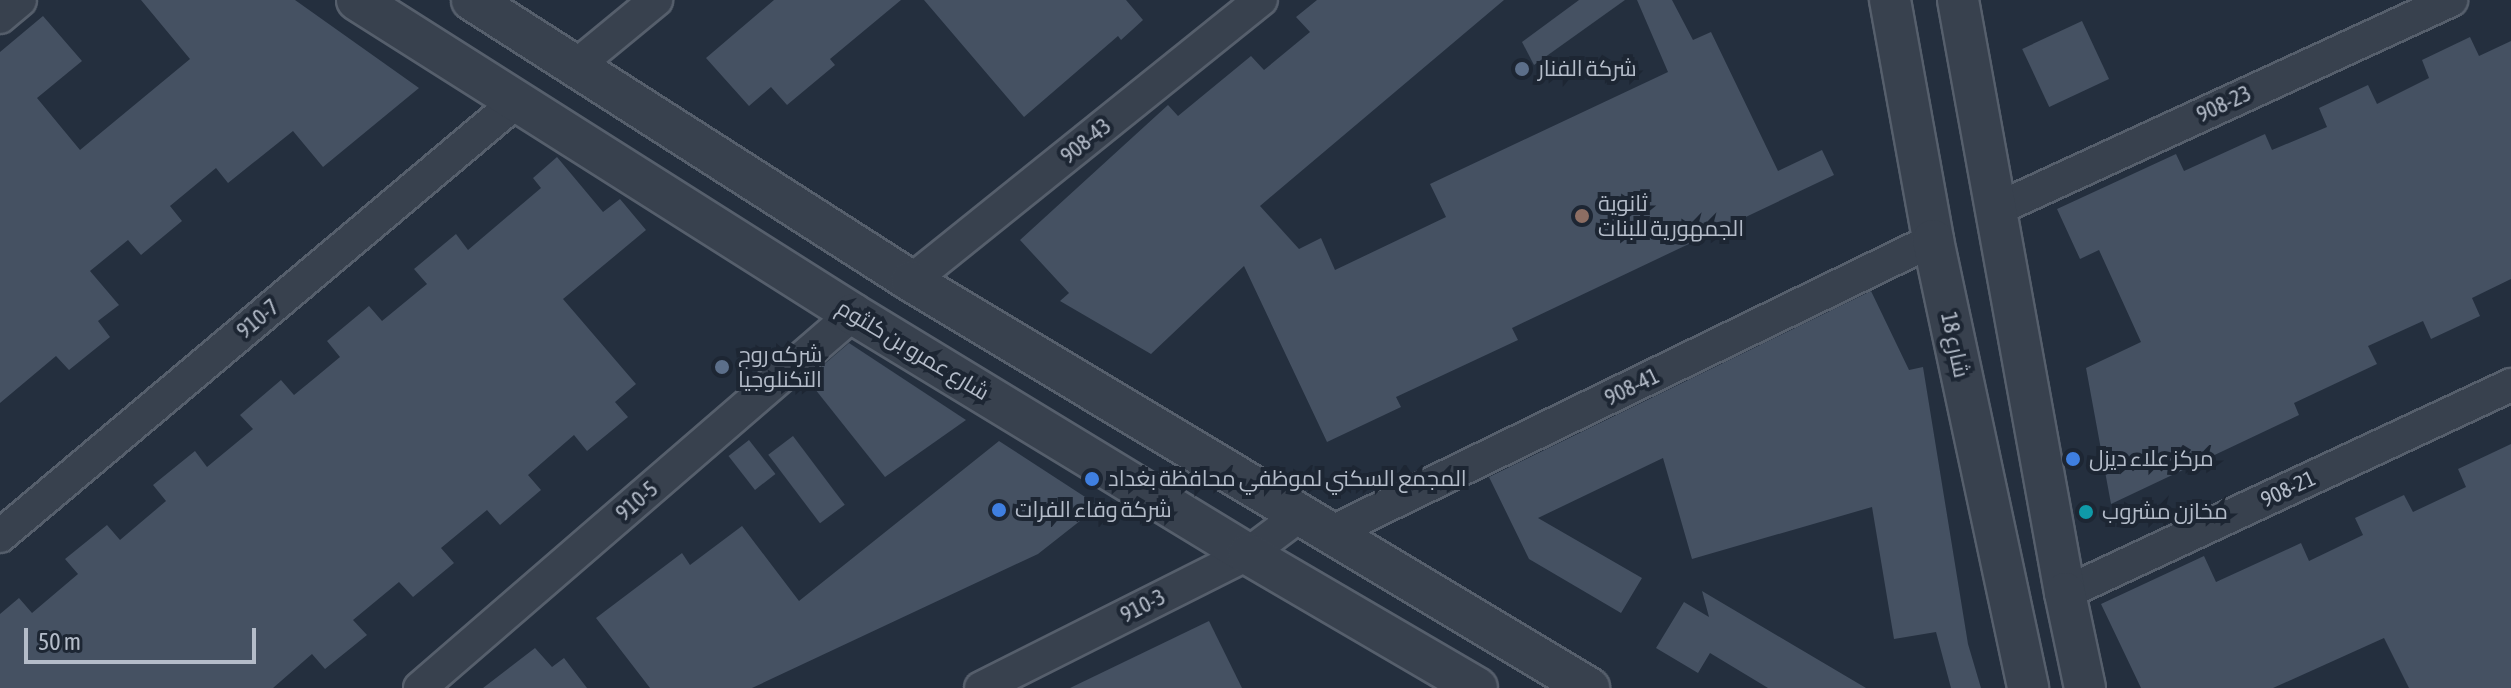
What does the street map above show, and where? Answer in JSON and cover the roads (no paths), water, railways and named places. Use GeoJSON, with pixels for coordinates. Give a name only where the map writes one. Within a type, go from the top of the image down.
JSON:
{"type":"FeatureCollection","features":[{"type":"Feature","properties":{"kind":"street"},"geometry":{"type":"LineString","coordinates":[[0,17],[20,0]]}},
{"type":"Feature","properties":{"kind":"street","name":"شارع عمرو بن كلثوم"},"geometry":{"type":"LineString","coordinates":[[357,0],[853,314],[1248,554],[1477,688]]}},
{"type":"Feature","properties":{"kind":"street"},"geometry":{"type":"LineString","coordinates":[[472,0],[911,281],[1589,688]]}},
{"type":"Feature","properties":{"kind":"street"},"geometry":{"type":"LineString","coordinates":[[576,66],[656,0]]}},
{"type":"Feature","properties":{"kind":"street","name":"908-43"},"geometry":{"type":"LineString","coordinates":[[911,281],[1261,0]]}},
{"type":"Feature","properties":{"kind":"street","name":"شارع 18"},"geometry":{"type":"LineString","coordinates":[[1890,0],[1933,240],[2028,688]]}},
{"type":"Feature","properties":{"kind":"street"},"geometry":{"type":"LineString","coordinates":[[1958,0],[2065,593],[2085,688]]}},
{"type":"Feature","properties":{"kind":"street","name":"908-23"},"geometry":{"type":"LineString","coordinates":[[1997,209],[2451,0]]}},
{"type":"Feature","properties":{"kind":"street","name":"910-7"},"geometry":{"type":"LineString","coordinates":[[0,536],[516,102]]}},
{"type":"Feature","properties":{"kind":"street","name":"908-41"},"geometry":{"type":"LineString","coordinates":[[1315,524],[1933,240]]}},
{"type":"Feature","properties":{"kind":"street","name":"910-5"},"geometry":{"type":"LineString","coordinates":[[420,688],[853,314]]}},
{"type":"Feature","properties":{"kind":"street","name":"908-21"},"geometry":{"type":"LineString","coordinates":[[2065,593],[2511,385]]}},
{"type":"Feature","properties":{"kind":"street","name":"910-3"},"geometry":{"type":"LineString","coordinates":[[981,688],[1248,554],[1315,524]]}},
{"type":"Feature","properties":{"kind":"place","name":"شركة الفنار"},"geometry":{"type":"Point","coordinates":[1522,69]}},
{"type":"Feature","properties":{"kind":"place","name":"ثانوية الجمهورية للبنات"},"geometry":{"type":"Point","coordinates":[1582,216]}},
{"type":"Feature","properties":{"kind":"place","name":"شركه روح التكنلوجيا"},"geometry":{"type":"Point","coordinates":[722,367]}},
{"type":"Feature","properties":{"kind":"place","name":"مركز علاء ديزل"},"geometry":{"type":"Point","coordinates":[2073,459]}},
{"type":"Feature","properties":{"kind":"place","name":"المجمع السكني لموظفي محافظة بغداد"},"geometry":{"type":"Point","coordinates":[1092,479]}},
{"type":"Feature","properties":{"kind":"place","name":"شركة وفاء الفرات"},"geometry":{"type":"Point","coordinates":[999,510]}},
{"type":"Feature","properties":{"kind":"place","name":"مخازن مشروب"},"geometry":{"type":"Point","coordinates":[2086,512]}}]}
